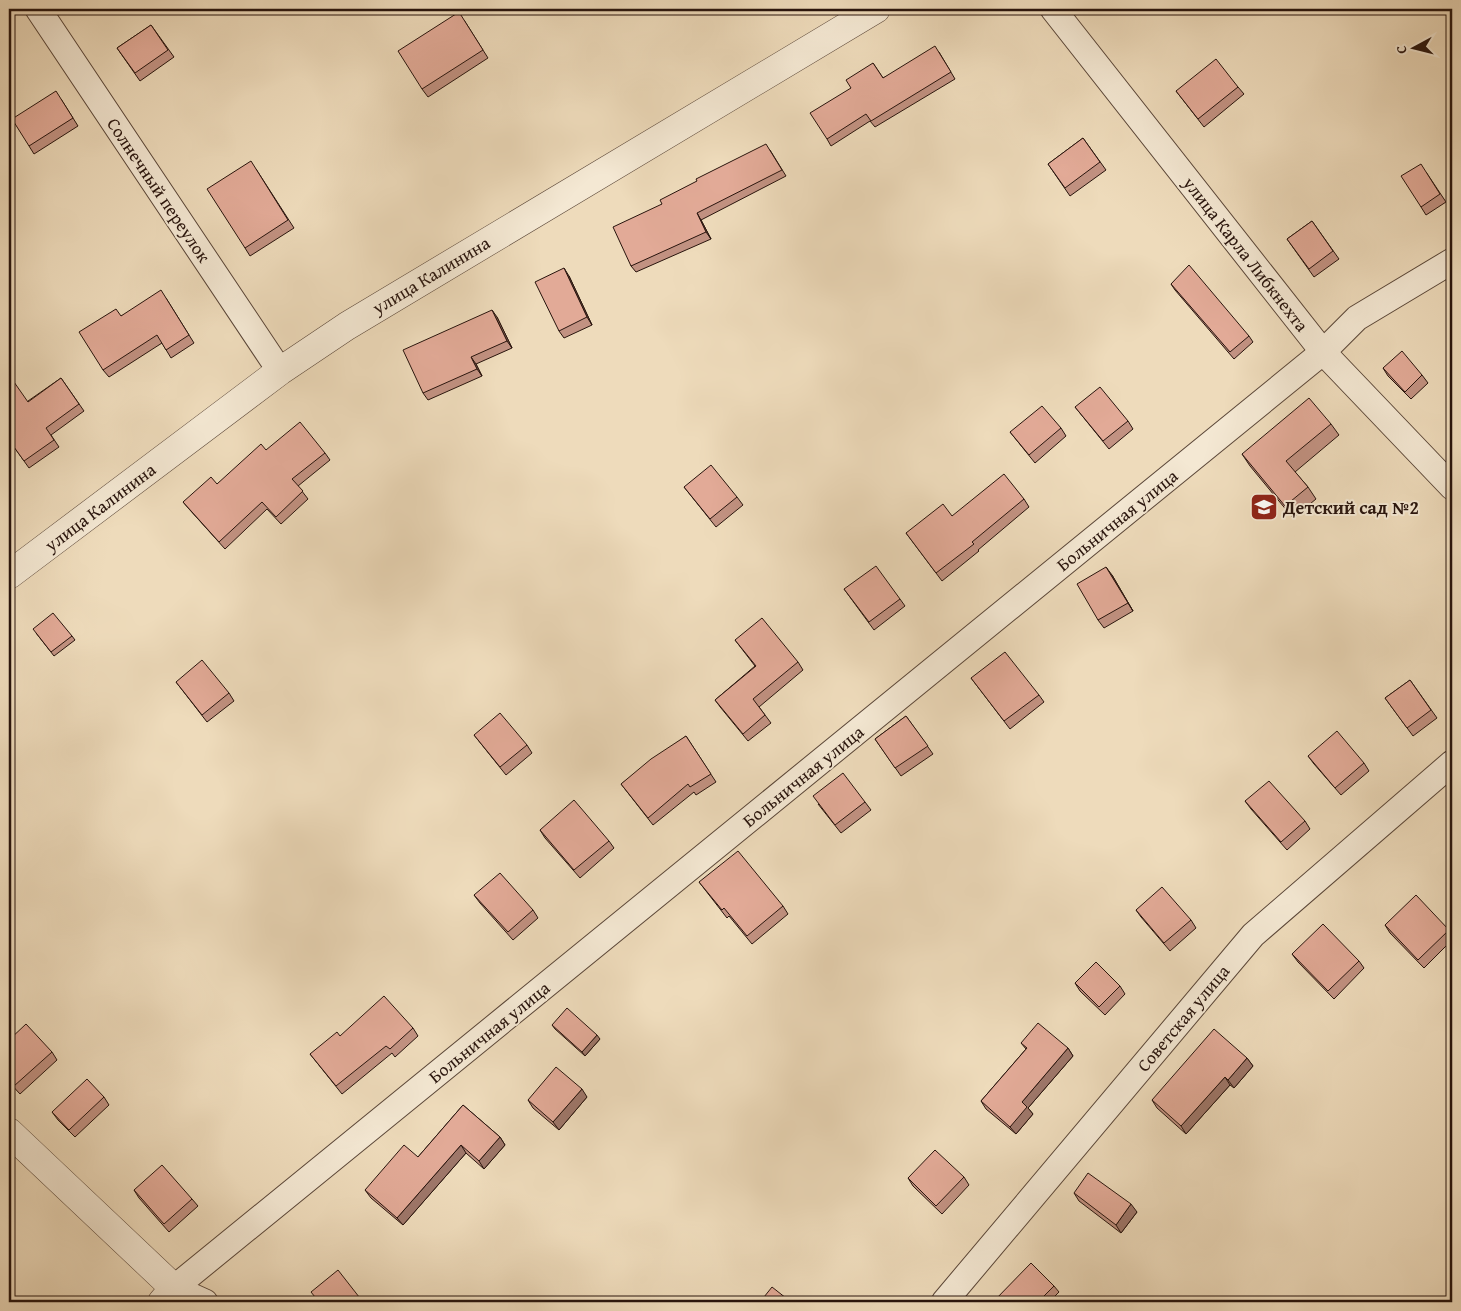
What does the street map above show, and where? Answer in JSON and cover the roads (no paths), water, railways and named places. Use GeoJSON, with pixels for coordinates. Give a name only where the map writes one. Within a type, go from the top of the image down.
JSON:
{"type":"FeatureCollection","features":[{"type":"Feature","properties":{"kind":"street","name":"Солнечный переулок"},"geometry":{"type":"LineString","coordinates":[[38,9],[280,371]]}},
{"type":"Feature","properties":{"kind":"street","name":"улица Калинина"},"geometry":{"type":"LineString","coordinates":[[9,575],[280,371],[347,326],[876,9]]}},
{"type":"Feature","properties":{"kind":"street","name":"улица Карла Либкнехта"},"geometry":{"type":"LineString","coordinates":[[1053,9],[1323,352],[1452,487]]}},
{"type":"Feature","properties":{"kind":"street","name":"Больничная улица"},"geometry":{"type":"LineString","coordinates":[[168,1295],[1323,352],[1357,318],[1452,261]]}},
{"type":"Feature","properties":{"kind":"street","name":"Советская улица"},"geometry":{"type":"LineString","coordinates":[[944,1302],[1253,935],[1452,762]]}},
{"type":"Feature","properties":{"kind":"street"},"geometry":{"type":"LineString","coordinates":[[9,1132],[168,1295],[205,1302]]}},
{"type":"Feature","properties":{"kind":"place","name":"Детский сад №2"},"geometry":{"type":"Point","coordinates":[1264,507]}}]}
